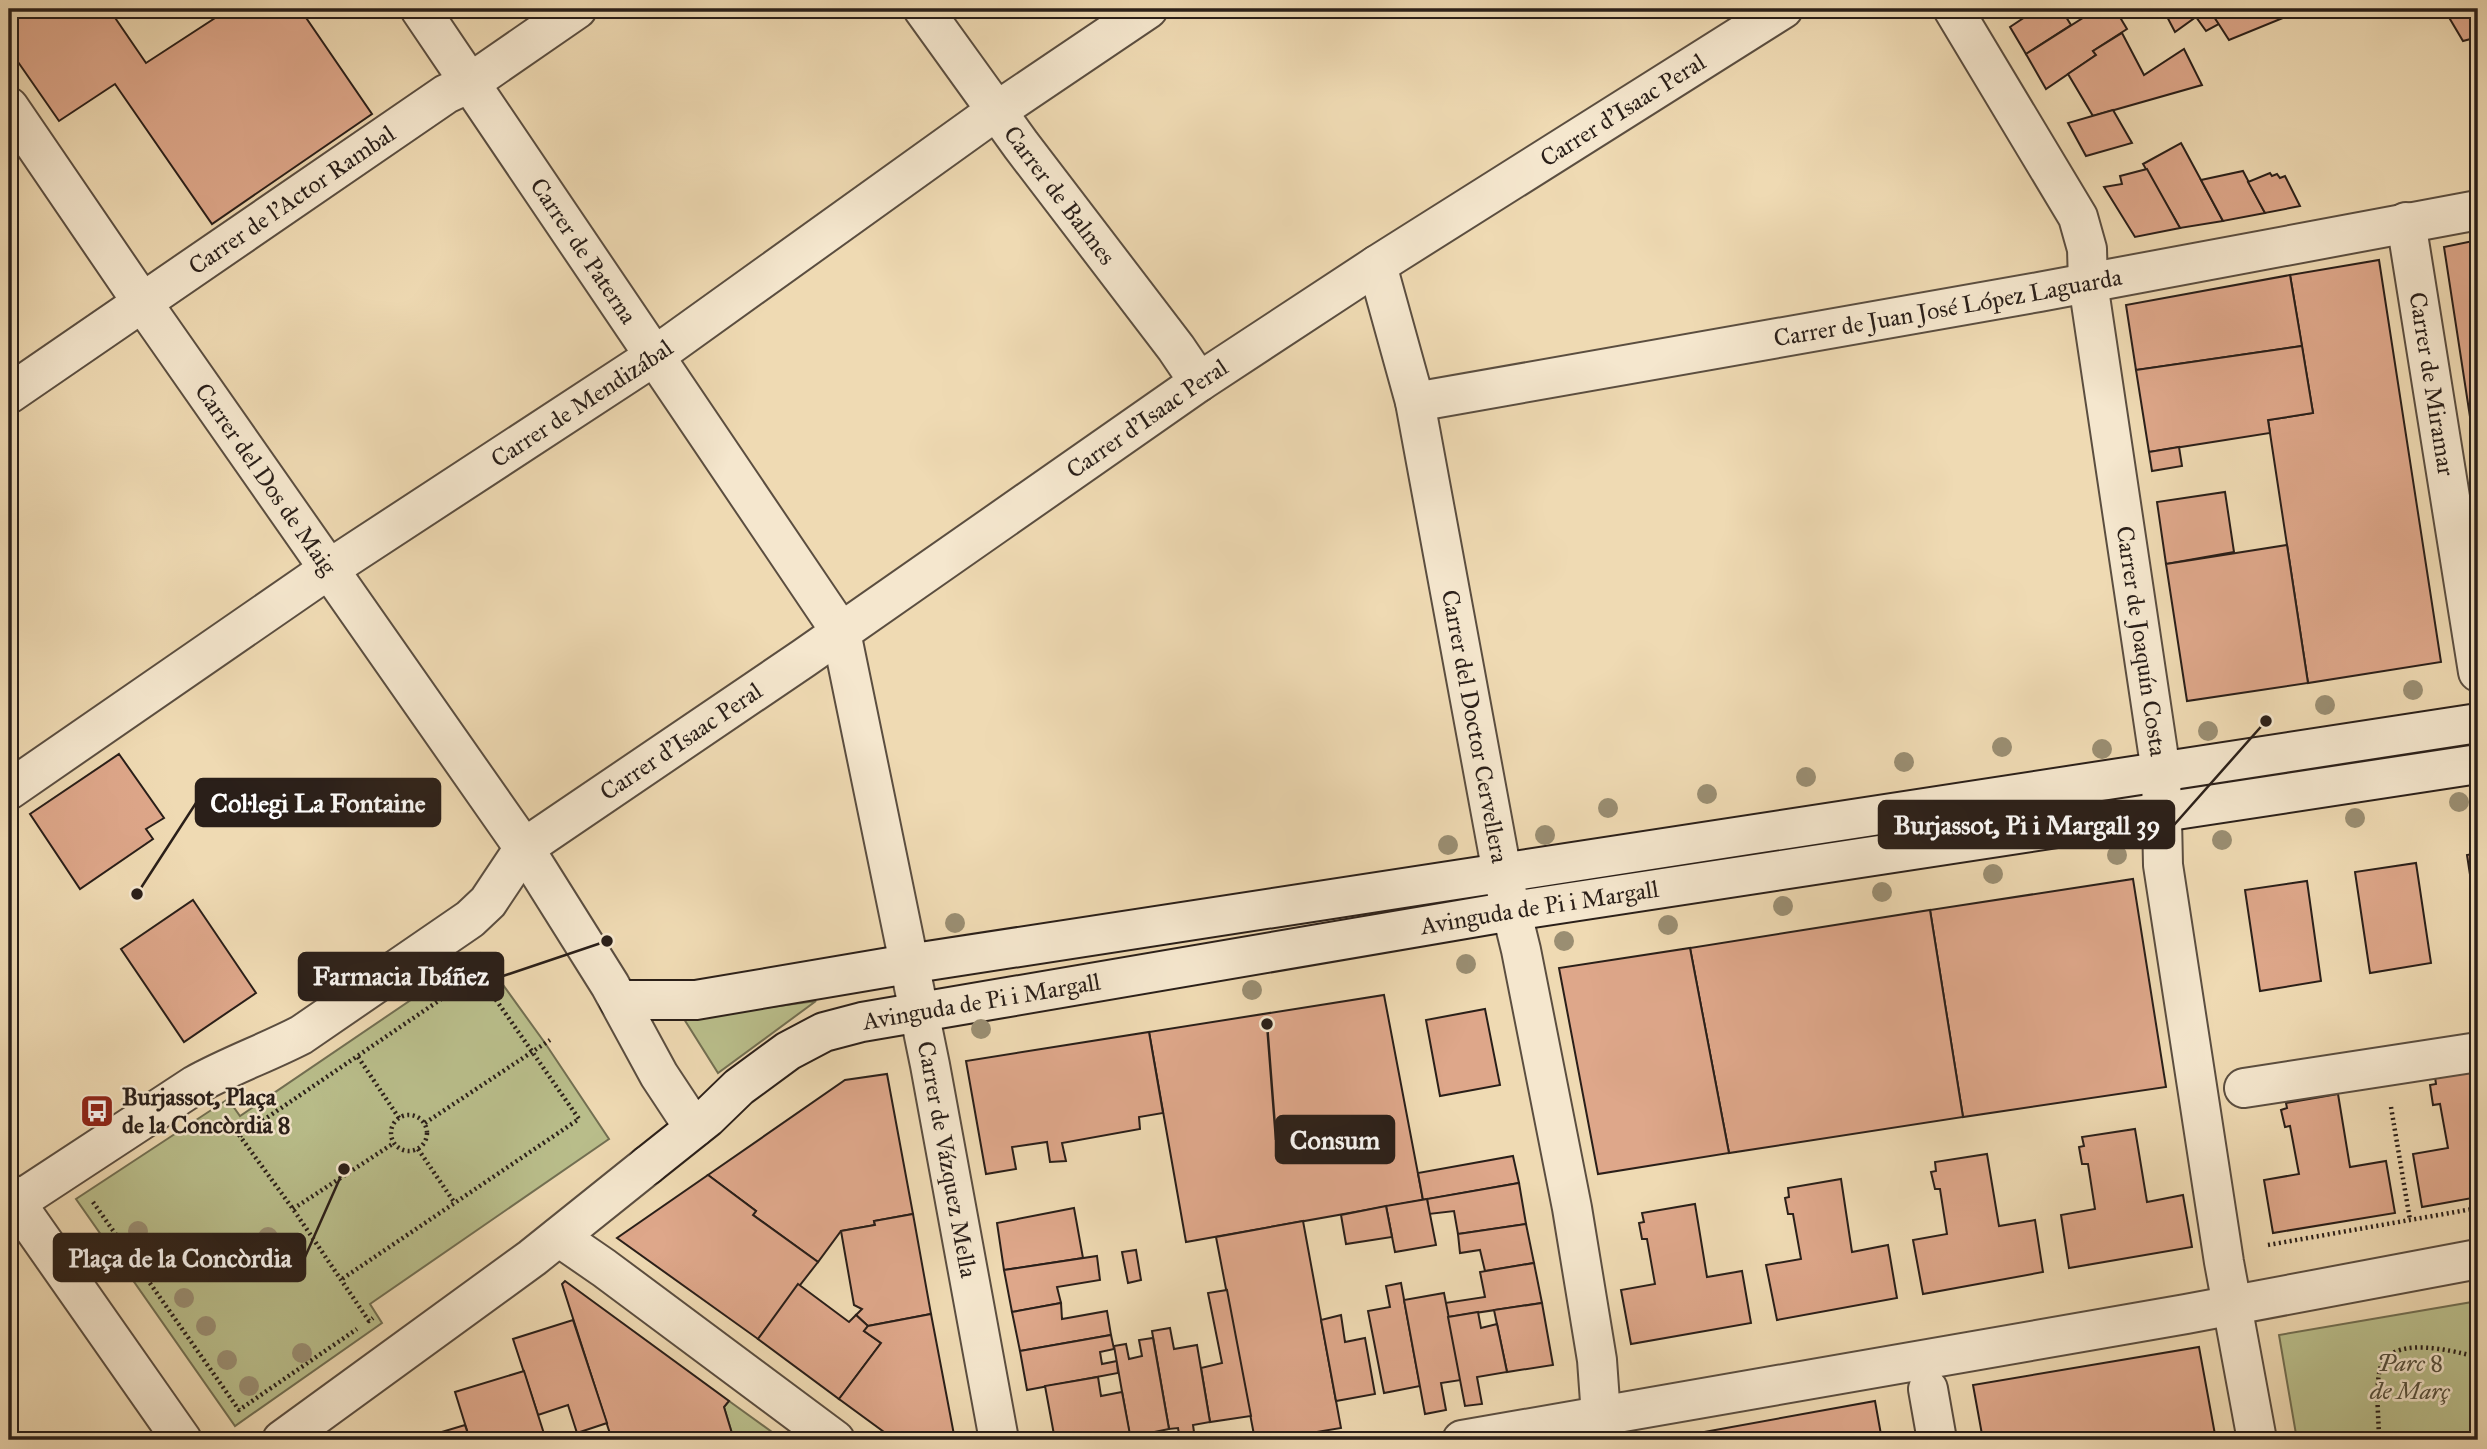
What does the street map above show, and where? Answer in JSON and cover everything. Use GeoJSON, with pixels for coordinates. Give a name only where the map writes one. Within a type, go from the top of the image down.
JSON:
{"type":"FeatureCollection","features":[{"type":"Feature","properties":{"kind":"street","name":"Carrer de Paterna"},"geometry":{"type":"LineString","coordinates":[[420,9],[841,632]]}},
{"type":"Feature","properties":{"kind":"street","name":"Carrer de l'Actor Rambal"},"geometry":{"type":"LineString","coordinates":[[9,394],[446,94],[470,83],[577,9]]}},
{"type":"Feature","properties":{"kind":"street","name":"Carrer de Balmes"},"geometry":{"type":"LineString","coordinates":[[923,9],[1199,382]]}},
{"type":"Feature","properties":{"kind":"street","name":"Carrer de Mendizábal"},"geometry":{"type":"LineString","coordinates":[[9,790],[330,569],[656,355],[996,111],[1148,9]]}},
{"type":"Feature","properties":{"kind":"street","name":"Carrer d'Isaac Peral"},"geometry":{"type":"LineString","coordinates":[[524,848],[841,632],[1199,382],[1377,264],[1783,9]]}},
{"type":"Feature","properties":{"kind":"street","name":"Carrer de Joaquín Costa"},"geometry":{"type":"LineString","coordinates":[[1954,9],[2078,218],[2087,249],[2088,283],[2161,772],[2163,865],[2232,1306],[2257,1440]]}},
{"type":"Feature","properties":{"kind":"street","name":"Carrer del Dos de Maig"},"geometry":{"type":"LineString","coordinates":[[9,107],[524,848],[618,1000],[659,1075],[694,1128]]}},
{"type":"Feature","properties":{"kind":"street","name":"Carrer de Juan José López Laguarda"},"geometry":{"type":"LineString","coordinates":[[1415,402],[2088,283],[2478,210]]}},
{"type":"Feature","properties":{"kind":"street","name":"Carrer de Miramar"},"geometry":{"type":"LineString","coordinates":[[2406,222],[2478,671]]}},
{"type":"Feature","properties":{"kind":"street","name":"Carrer del Doctor Cervellera"},"geometry":{"type":"LineString","coordinates":[[1377,264],[1415,402],[1502,873],[1572,1208],[1597,1360],[1604,1428]]}},
{"type":"Feature","properties":{"kind":"street","name":"Carrer de Vázquez Mella"},"geometry":{"type":"LineString","coordinates":[[841,632],[930,1065],[999,1440]]}},
{"type":"Feature","properties":{"kind":"street","name":"Avinguda de Pi i Margall"},"geometry":{"type":"LineString","coordinates":[[618,1000],[696,1000],[908,964],[2478,723]]}},
{"type":"Feature","properties":{"kind":"street","name":"Avinguda de Pi i Margall"},"geometry":{"type":"LineString","coordinates":[[282,1440],[559,1237],[694,1128],[739,1087],[788,1051],[824,1032],[918,1011],[1512,911],[2478,764]]}},
{"type":"Feature","properties":{"kind":"street"},"geometry":{"type":"LineString","coordinates":[[182,1440],[11,1201],[195,1085],[301,1035],[459,926],[488,902],[524,848]]}},
{"type":"Feature","properties":{"kind":"street"},"geometry":{"type":"LineString","coordinates":[[2244,1088],[2478,1052]]}},
{"type":"Feature","properties":{"kind":"street"},"geometry":{"type":"LineString","coordinates":[[559,1237],[835,1440]]}},
{"type":"Feature","properties":{"kind":"street"},"geometry":{"type":"LineString","coordinates":[[1462,1440],[1604,1428],[2478,1259]]}},
{"type":"Feature","properties":{"kind":"street"},"geometry":{"type":"LineString","coordinates":[[1928,1389],[1937,1440]]}},
{"type":"Feature","properties":{"kind":"path"},"geometry":{"type":"LineString","coordinates":[[342,1279],[579,1119],[478,974],[240,1136],[369,1321]]}},
{"type":"Feature","properties":{"kind":"path"},"geometry":{"type":"LineString","coordinates":[[425,1123],[550,1040]]}},
{"type":"Feature","properties":{"kind":"path"},"geometry":{"type":"LineString","coordinates":[[358,1057],[399,1118]]}},
{"type":"Feature","properties":{"kind":"path"},"geometry":{"type":"LineString","coordinates":[[2385,1067],[2410,1220]]}},
{"type":"Feature","properties":{"kind":"path"},"geometry":{"type":"LineString","coordinates":[[411,1114],[425,1123],[428,1135],[418,1149],[406,1150],[394,1143],[391,1127],[399,1118],[411,1114]]}},
{"type":"Feature","properties":{"kind":"path"},"geometry":{"type":"LineString","coordinates":[[293,1209],[394,1143]]}},
{"type":"Feature","properties":{"kind":"path"},"geometry":{"type":"LineString","coordinates":[[418,1149],[454,1202]]}},
{"type":"Feature","properties":{"kind":"path"},"geometry":{"type":"LineString","coordinates":[[90,1198],[239,1410],[377,1316]]}},
{"type":"Feature","properties":{"kind":"path"},"geometry":{"type":"LineString","coordinates":[[2268,1245],[2478,1208]]}},
{"type":"Feature","properties":{"kind":"path"},"geometry":{"type":"LineString","coordinates":[[2379,1440],[2380,1369],[2387,1357],[2404,1348],[2444,1348],[2473,1356],[2478,1364]]}},
{"type":"Feature","properties":{"kind":"path"},"geometry":{"type":"LineString","coordinates":[[2475,1440],[2478,1433]]}},
{"type":"Feature","properties":{"kind":"green space"},"geometry":{"type":"Polygon","coordinates":[[[480,953],[545,1043],[609,1139],[370,1304],[382,1323],[235,1426],[76,1199],[228,1099],[240,1116],[480,953]]]}},
{"type":"Feature","properties":{"kind":"green space"},"geometry":{"type":"Polygon","coordinates":[[[816,1001],[718,1073],[684,1019],[816,1001]]]}},
{"type":"Feature","properties":{"kind":"green space","name":"Parc 8 de Març"},"geometry":{"type":"Polygon","coordinates":[[[2478,1301],[2478,1440],[2297,1440],[2279,1335],[2478,1301]]]}},
{"type":"Feature","properties":{"kind":"green space"},"geometry":{"type":"Polygon","coordinates":[[[729,1401],[783,1440],[734,1440],[724,1407],[729,1401]]]}},
{"type":"Feature","properties":{"kind":"building"},"geometry":{"type":"Polygon","coordinates":[[[19,9],[109,9],[146,63],[229,9],[300,9],[372,114],[212,224],[115,84],[59,121],[9,49],[9,15],[19,9]]]}},
{"type":"Feature","properties":{"kind":"building"},"geometry":{"type":"Polygon","coordinates":[[[2037,9],[2061,9],[2071,25],[2026,54],[2010,27],[2037,9]]]}},
{"type":"Feature","properties":{"kind":"building"},"geometry":{"type":"Polygon","coordinates":[[[2097,9],[2115,9],[2127,29],[2093,51],[2096,55],[2046,89],[2026,54],[2097,9]]]}},
{"type":"Feature","properties":{"kind":"building"},"geometry":{"type":"Polygon","coordinates":[[[2163,9],[2209,9],[2219,24],[2206,31],[2196,17],[2175,32],[2163,9]]]}},
{"type":"Feature","properties":{"kind":"building"},"geometry":{"type":"Polygon","coordinates":[[[2209,9],[2292,9],[2295,13],[2229,40],[2209,9]]]}},
{"type":"Feature","properties":{"kind":"building"},"geometry":{"type":"Polygon","coordinates":[[[2444,9],[2478,9],[2478,37],[2463,41],[2444,9]]]}},
{"type":"Feature","properties":{"kind":"building"},"geometry":{"type":"Polygon","coordinates":[[[2122,33],[2144,75],[2184,49],[2202,85],[2093,116],[2068,74],[2096,55],[2093,51],[2122,33]]]}},
{"type":"Feature","properties":{"kind":"building"},"geometry":{"type":"Polygon","coordinates":[[[2113,110],[2132,143],[2086,156],[2068,123],[2113,110]]]}},
{"type":"Feature","properties":{"kind":"building"},"geometry":{"type":"Polygon","coordinates":[[[2181,143],[2223,221],[2180,228],[2143,164],[2181,143]]]}},
{"type":"Feature","properties":{"kind":"building"},"geometry":{"type":"Polygon","coordinates":[[[2147,169],[2180,228],[2135,237],[2104,187],[2122,184],[2120,176],[2147,169]]]}},
{"type":"Feature","properties":{"kind":"building"},"geometry":{"type":"Polygon","coordinates":[[[2243,171],[2265,213],[2223,221],[2201,180],[2243,171]]]}},
{"type":"Feature","properties":{"kind":"building"},"geometry":{"type":"Polygon","coordinates":[[[2270,173],[2272,176],[2277,174],[2280,178],[2285,176],[2300,206],[2265,213],[2248,182],[2270,173]]]}},
{"type":"Feature","properties":{"kind":"building"},"geometry":{"type":"Polygon","coordinates":[[[2478,240],[2478,469],[2444,247],[2478,240]]]}},
{"type":"Feature","properties":{"kind":"building"},"geometry":{"type":"Polygon","coordinates":[[[2379,260],[2441,662],[2308,683],[2268,420],[2313,413],[2290,275],[2379,260]]]}},
{"type":"Feature","properties":{"kind":"building"},"geometry":{"type":"Polygon","coordinates":[[[2290,275],[2302,346],[2136,370],[2126,305],[2290,275]]]}},
{"type":"Feature","properties":{"kind":"building"},"geometry":{"type":"Polygon","coordinates":[[[2302,346],[2313,413],[2268,420],[2270,433],[2149,452],[2136,370],[2302,346]]]}},
{"type":"Feature","properties":{"kind":"building"},"geometry":{"type":"Polygon","coordinates":[[[2179,447],[2182,466],[2152,471],[2149,452],[2179,447]]]}},
{"type":"Feature","properties":{"kind":"building"},"geometry":{"type":"Polygon","coordinates":[[[2225,492],[2234,552],[2166,564],[2157,502],[2225,492]]]}},
{"type":"Feature","properties":{"kind":"building"},"geometry":{"type":"Polygon","coordinates":[[[2287,545],[2308,683],[2187,701],[2166,564],[2287,545]]]}},
{"type":"Feature","properties":{"kind":"building"},"geometry":{"type":"Polygon","coordinates":[[[119,754],[164,818],[146,829],[153,839],[80,889],[30,814],[119,754]]]}},
{"type":"Feature","properties":{"kind":"building"},"geometry":{"type":"Polygon","coordinates":[[[2478,853],[2478,927],[2467,855],[2478,853]]]}},
{"type":"Feature","properties":{"kind":"building"},"geometry":{"type":"Polygon","coordinates":[[[2416,863],[2431,963],[2370,973],[2355,872],[2416,863]]]}},
{"type":"Feature","properties":{"kind":"building"},"geometry":{"type":"Polygon","coordinates":[[[2133,879],[2166,1087],[1963,1117],[1930,910],[2133,879]]]}},
{"type":"Feature","properties":{"kind":"building"},"geometry":{"type":"Polygon","coordinates":[[[2307,881],[2321,981],[2260,991],[2245,890],[2307,881]]]}},
{"type":"Feature","properties":{"kind":"building"},"geometry":{"type":"Polygon","coordinates":[[[193,900],[256,993],[184,1042],[121,949],[193,900]]]}},
{"type":"Feature","properties":{"kind":"building"},"geometry":{"type":"Polygon","coordinates":[[[1930,910],[1963,1117],[1729,1153],[1690,948],[1930,910]]]}},
{"type":"Feature","properties":{"kind":"building"},"geometry":{"type":"Polygon","coordinates":[[[1690,948],[1729,1153],[1598,1174],[1559,968],[1690,948]]]}},
{"type":"Feature","properties":{"kind":"building"},"geometry":{"type":"Polygon","coordinates":[[[1384,995],[1423,1200],[1186,1242],[1149,1032],[1384,995]]]}},
{"type":"Feature","properties":{"kind":"building"},"geometry":{"type":"Polygon","coordinates":[[[1485,1009],[1500,1085],[1440,1096],[1426,1020],[1485,1009]]]}},
{"type":"Feature","properties":{"kind":"building"},"geometry":{"type":"Polygon","coordinates":[[[1149,1032],[1163,1113],[1139,1117],[1140,1129],[1062,1143],[1066,1161],[1050,1162],[1047,1142],[1012,1147],[1016,1169],[986,1174],[966,1061],[1149,1032]]]}},
{"type":"Feature","properties":{"kind":"building"},"geometry":{"type":"Polygon","coordinates":[[[2478,1070],[2478,1197],[2422,1207],[2413,1154],[2448,1148],[2440,1104],[2433,1105],[2430,1085],[2436,1084],[2435,1077],[2478,1070]]]}},
{"type":"Feature","properties":{"kind":"building"},"geometry":{"type":"Polygon","coordinates":[[[887,1074],[913,1214],[874,1221],[875,1225],[841,1231],[818,1262],[753,1215],[756,1211],[708,1175],[845,1080],[887,1074]]]}},
{"type":"Feature","properties":{"kind":"building"},"geometry":{"type":"Polygon","coordinates":[[[2338,1094],[2350,1167],[2386,1161],[2395,1213],[2273,1233],[2264,1180],[2299,1174],[2290,1126],[2285,1127],[2281,1110],[2287,1108],[2286,1103],[2338,1094]]]}},
{"type":"Feature","properties":{"kind":"building"},"geometry":{"type":"Polygon","coordinates":[[[2135,1129],[2147,1202],[2183,1195],[2192,1247],[2069,1268],[2061,1215],[2095,1209],[2088,1164],[2082,1164],[2079,1147],[2084,1146],[2082,1137],[2135,1129]]]}},
{"type":"Feature","properties":{"kind":"building"},"geometry":{"type":"Polygon","coordinates":[[[1987,1154],[1999,1226],[2035,1220],[2043,1272],[1923,1294],[1913,1240],[1947,1234],[1940,1189],[1935,1189],[1931,1172],[1936,1171],[1935,1162],[1987,1154]]]}},
{"type":"Feature","properties":{"kind":"building"},"geometry":{"type":"Polygon","coordinates":[[[1513,1156],[1519,1183],[1423,1200],[1418,1173],[1513,1156]]]}},
{"type":"Feature","properties":{"kind":"building"},"geometry":{"type":"Polygon","coordinates":[[[708,1175],[756,1211],[753,1215],[818,1262],[758,1339],[617,1238],[708,1175]]]}},
{"type":"Feature","properties":{"kind":"building"},"geometry":{"type":"Polygon","coordinates":[[[1841,1179],[1852,1252],[1888,1245],[1897,1298],[1777,1320],[1766,1265],[1801,1259],[1793,1214],[1788,1214],[1785,1198],[1789,1197],[1788,1188],[1841,1179]]]}},
{"type":"Feature","properties":{"kind":"building"},"geometry":{"type":"Polygon","coordinates":[[[1519,1183],[1526,1224],[1458,1234],[1454,1211],[1429,1214],[1427,1199],[1519,1183]]]}},
{"type":"Feature","properties":{"kind":"building"},"geometry":{"type":"Polygon","coordinates":[[[1427,1199],[1436,1245],[1395,1252],[1386,1206],[1427,1199]]]}},
{"type":"Feature","properties":{"kind":"building"},"geometry":{"type":"Polygon","coordinates":[[[1695,1204],[1707,1277],[1742,1271],[1751,1323],[1631,1344],[1621,1290],[1655,1284],[1647,1239],[1642,1239],[1639,1223],[1644,1222],[1642,1213],[1695,1204]]]}},
{"type":"Feature","properties":{"kind":"building"},"geometry":{"type":"Polygon","coordinates":[[[1386,1206],[1392,1237],[1346,1244],[1341,1215],[1386,1206]]]}},
{"type":"Feature","properties":{"kind":"building"},"geometry":{"type":"Polygon","coordinates":[[[1074,1208],[1083,1258],[1004,1270],[997,1223],[1074,1208]]]}},
{"type":"Feature","properties":{"kind":"building"},"geometry":{"type":"Polygon","coordinates":[[[913,1214],[931,1314],[868,1326],[856,1315],[862,1309],[854,1305],[841,1231],[875,1225],[874,1221],[913,1214]]]}},
{"type":"Feature","properties":{"kind":"building"},"geometry":{"type":"Polygon","coordinates":[[[1303,1221],[1341,1428],[1255,1440],[1216,1237],[1303,1221]]]}},
{"type":"Feature","properties":{"kind":"building"},"geometry":{"type":"Polygon","coordinates":[[[1526,1224],[1534,1263],[1485,1271],[1480,1250],[1460,1253],[1458,1234],[1526,1224]]]}},
{"type":"Feature","properties":{"kind":"building"},"geometry":{"type":"Polygon","coordinates":[[[1136,1250],[1141,1280],[1128,1283],[1122,1252],[1136,1250]]]}},
{"type":"Feature","properties":{"kind":"building"},"geometry":{"type":"Polygon","coordinates":[[[1097,1256],[1100,1280],[1057,1287],[1061,1303],[1012,1312],[1004,1270],[1097,1256]]]}},
{"type":"Feature","properties":{"kind":"building"},"geometry":{"type":"Polygon","coordinates":[[[1534,1263],[1542,1303],[1448,1317],[1445,1303],[1485,1297],[1480,1272],[1534,1263]]]}},
{"type":"Feature","properties":{"kind":"building"},"geometry":{"type":"Polygon","coordinates":[[[565,1281],[729,1401],[724,1407],[734,1440],[612,1440],[562,1284],[565,1281]]]}},
{"type":"Feature","properties":{"kind":"building"},"geometry":{"type":"Polygon","coordinates":[[[1401,1283],[1420,1386],[1384,1393],[1368,1311],[1390,1307],[1386,1286],[1401,1283]]]}},
{"type":"Feature","properties":{"kind":"building"},"geometry":{"type":"Polygon","coordinates":[[[798,1284],[849,1322],[856,1315],[868,1326],[864,1331],[881,1343],[839,1399],[758,1339],[798,1284]]]}},
{"type":"Feature","properties":{"kind":"building"},"geometry":{"type":"Polygon","coordinates":[[[1227,1290],[1251,1416],[1210,1422],[1201,1368],[1222,1363],[1208,1293],[1227,1290]]]}},
{"type":"Feature","properties":{"kind":"building"},"geometry":{"type":"Polygon","coordinates":[[[1444,1293],[1461,1380],[1441,1383],[1446,1410],[1425,1414],[1404,1300],[1444,1293]]]}},
{"type":"Feature","properties":{"kind":"building"},"geometry":{"type":"Polygon","coordinates":[[[1061,1303],[1062,1319],[1107,1311],[1111,1335],[1020,1351],[1012,1312],[1061,1303]]]}},
{"type":"Feature","properties":{"kind":"building"},"geometry":{"type":"Polygon","coordinates":[[[1542,1303],[1553,1365],[1507,1372],[1494,1310],[1542,1303]]]}},
{"type":"Feature","properties":{"kind":"building"},"geometry":{"type":"Polygon","coordinates":[[[1478,1312],[1481,1328],[1497,1324],[1507,1372],[1477,1377],[1482,1404],[1465,1406],[1448,1317],[1478,1312]]]}},
{"type":"Feature","properties":{"kind":"building"},"geometry":{"type":"Polygon","coordinates":[[[931,1314],[955,1440],[895,1440],[839,1399],[881,1343],[864,1331],[868,1326],[931,1314]]]}},
{"type":"Feature","properties":{"kind":"building"},"geometry":{"type":"Polygon","coordinates":[[[1341,1315],[1345,1342],[1365,1338],[1375,1394],[1336,1401],[1321,1320],[1341,1315]]]}},
{"type":"Feature","properties":{"kind":"building"},"geometry":{"type":"Polygon","coordinates":[[[573,1320],[607,1423],[577,1433],[568,1405],[538,1415],[513,1339],[573,1320]]]}},
{"type":"Feature","properties":{"kind":"building"},"geometry":{"type":"Polygon","coordinates":[[[1170,1328],[1174,1349],[1197,1345],[1210,1422],[1193,1425],[1194,1432],[1179,1434],[1178,1428],[1169,1429],[1152,1331],[1170,1328]]]}},
{"type":"Feature","properties":{"kind":"building"},"geometry":{"type":"Polygon","coordinates":[[[1111,1335],[1114,1349],[1100,1352],[1102,1364],[1117,1361],[1118,1373],[1027,1390],[1020,1351],[1111,1335]]]}},
{"type":"Feature","properties":{"kind":"building"},"geometry":{"type":"Polygon","coordinates":[[[1153,1338],[1169,1429],[1130,1437],[1114,1346],[1126,1344],[1129,1359],[1142,1356],[1139,1340],[1153,1338]]]}},
{"type":"Feature","properties":{"kind":"building"},"geometry":{"type":"Polygon","coordinates":[[[2199,1347],[2216,1440],[1983,1440],[1973,1385],[2199,1347]]]}},
{"type":"Feature","properties":{"kind":"building"},"geometry":{"type":"Polygon","coordinates":[[[524,1371],[546,1440],[470,1440],[455,1392],[524,1371]]]}},
{"type":"Feature","properties":{"kind":"building"},"geometry":{"type":"Polygon","coordinates":[[[1098,1377],[1101,1396],[1122,1392],[1131,1440],[1055,1440],[1045,1386],[1098,1377]]]}},
{"type":"Feature","properties":{"kind":"building"},"geometry":{"type":"Polygon","coordinates":[[[1875,1401],[1882,1440],[1660,1440],[1875,1401]]]}},
{"type":"Feature","properties":{"kind":"building"},"geometry":{"type":"Polygon","coordinates":[[[465,1425],[470,1440],[415,1440],[465,1425]]]}},
{"type":"Feature","properties":{"kind":"place","name":"Burjassot, Pi i Margall 39"},"geometry":{"type":"Point","coordinates":[2266,721]}},
{"type":"Feature","properties":{"kind":"place","name":"Col·legi La Fontaine"},"geometry":{"type":"Point","coordinates":[137,894]}},
{"type":"Feature","properties":{"kind":"place","name":"Farmacia Ibáñez"},"geometry":{"type":"Point","coordinates":[607,941]}},
{"type":"Feature","properties":{"kind":"place","name":"Consum"},"geometry":{"type":"Point","coordinates":[1267,1024]}},
{"type":"Feature","properties":{"kind":"place","name":"Burjassot, Plaça de la Concòrdia 8"},"geometry":{"type":"Point","coordinates":[97,1111]}},
{"type":"Feature","properties":{"kind":"place","name":"Plaça de la Concòrdia"},"geometry":{"type":"Point","coordinates":[344,1169]}}]}
